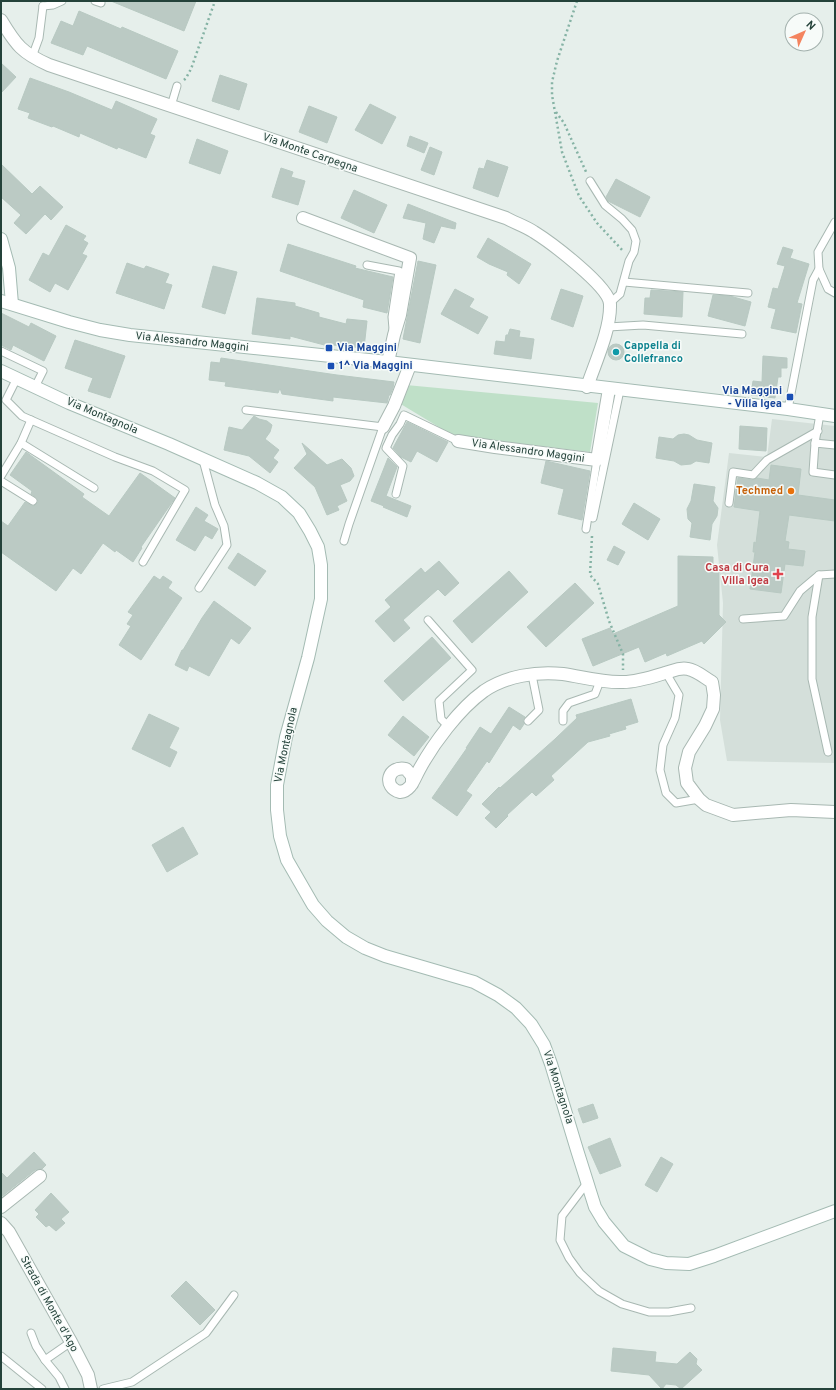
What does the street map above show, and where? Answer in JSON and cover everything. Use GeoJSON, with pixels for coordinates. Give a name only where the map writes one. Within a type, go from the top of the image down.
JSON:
{"type":"FeatureCollection","features":[{"type":"Feature","properties":{"kind":"street","name":"Via Monte Carpegna"},"geometry":{"type":"LineString","coordinates":[[1,20],[12,39],[32,57],[49,65],[506,218],[533,231],[586,272],[604,290],[610,303]]}},
{"type":"Feature","properties":{"kind":"street"},"geometry":{"type":"LineString","coordinates":[[303,218],[410,258],[400,315],[388,362]]}},
{"type":"Feature","properties":{"kind":"street"},"geometry":{"type":"LineString","coordinates":[[1,239],[9,268],[7,302]]}},
{"type":"Feature","properties":{"kind":"street","name":"Via Alessandro Maggini"},"geometry":{"type":"LineString","coordinates":[[7,302],[69,322],[100,330],[130,335],[388,362],[835,416]]}},
{"type":"Feature","properties":{"kind":"street"},"geometry":{"type":"LineString","coordinates":[[587,386],[608,327],[610,303]]}},
{"type":"Feature","properties":{"kind":"street"},"geometry":{"type":"LineString","coordinates":[[383,427],[394,406],[410,365]]}},
{"type":"Feature","properties":{"kind":"street","name":"Via Montagnola"},"geometry":{"type":"LineString","coordinates":[[1,371],[257,483],[282,497],[299,513],[318,547],[321,565],[321,599],[308,658],[286,737],[277,785],[277,810],[280,836],[288,860],[313,905],[327,921],[346,937],[385,956],[474,982],[498,995],[516,1008],[531,1024],[544,1045],[552,1064],[587,1183],[596,1207],[604,1222],[624,1246],[650,1259],[666,1263],[689,1264],[835,1211]]}},
{"type":"Feature","properties":{"kind":"street","name":"Via Alessandro Maggini"},"geometry":{"type":"LineString","coordinates":[[458,441],[597,460],[614,390]]}},
{"type":"Feature","properties":{"kind":"street"},"geometry":{"type":"LineString","coordinates":[[419,769],[402,768],[394,770],[390,775],[389,783],[396,791],[404,791],[410,788],[419,769],[448,726],[484,691],[503,681],[532,675],[561,674],[600,681],[624,682],[666,673],[676,669],[690,669],[712,682],[714,695],[713,709],[705,726],[689,752],[685,768],[687,783],[699,799],[706,805],[733,815],[791,810],[835,812]]}},
{"type":"Feature","properties":{"kind":"street"},"geometry":{"type":"LineString","coordinates":[[402,768],[409,772],[412,776],[412,784]]}},
{"type":"Feature","properties":{"kind":"street"},"geometry":{"type":"LineString","coordinates":[[1,1207],[40,1176]]}},
{"type":"Feature","properties":{"kind":"street","name":"Strada di Monte d'Ago"},"geometry":{"type":"LineString","coordinates":[[1,1223],[9,1232],[71,1342],[88,1375],[91,1389]]}},
{"type":"Feature","properties":{"kind":"lane"},"geometry":{"type":"LineString","coordinates":[[32,57],[39,38],[40,4],[53,5],[62,1]]}},
{"type":"Feature","properties":{"kind":"lane"},"geometry":{"type":"LineString","coordinates":[[171,106],[177,86]]}},
{"type":"Feature","properties":{"kind":"lane"},"geometry":{"type":"LineString","coordinates":[[590,181],[605,205],[622,219],[632,230],[636,241],[634,252],[629,261],[620,294],[610,303]]}},
{"type":"Feature","properties":{"kind":"lane"},"geometry":{"type":"LineString","coordinates":[[835,222],[818,252],[819,269],[828,289],[835,293]]}},
{"type":"Feature","properties":{"kind":"lane"},"geometry":{"type":"LineString","coordinates":[[367,265],[399,270],[392,317],[394,335]]}},
{"type":"Feature","properties":{"kind":"lane"},"geometry":{"type":"LineString","coordinates":[[788,410],[813,280],[819,269]]}},
{"type":"Feature","properties":{"kind":"lane"},"geometry":{"type":"LineString","coordinates":[[624,282],[748,293]]}},
{"type":"Feature","properties":{"kind":"lane"},"geometry":{"type":"LineString","coordinates":[[608,327],[643,325],[742,334]]}},
{"type":"Feature","properties":{"kind":"lane"},"geometry":{"type":"LineString","coordinates":[[1,351],[43,371],[36,387]]}},
{"type":"Feature","properties":{"kind":"lane"},"geometry":{"type":"LineString","coordinates":[[17,378],[6,400],[22,416],[114,457],[153,471],[185,490],[143,562]]}},
{"type":"Feature","properties":{"kind":"lane"},"geometry":{"type":"LineString","coordinates":[[593,518],[614,390]]}},
{"type":"Feature","properties":{"kind":"lane"},"geometry":{"type":"LineString","coordinates":[[246,410],[383,427],[344,541]]}},
{"type":"Feature","properties":{"kind":"lane"},"geometry":{"type":"LineString","coordinates":[[396,494],[403,466],[386,448],[404,414],[458,441]]}},
{"type":"Feature","properties":{"kind":"lane"},"geometry":{"type":"LineString","coordinates":[[820,414],[815,443],[813,472],[835,475]]}},
{"type":"Feature","properties":{"kind":"lane"},"geometry":{"type":"LineString","coordinates":[[1,476],[21,443],[31,420]]}},
{"type":"Feature","properties":{"kind":"lane"},"geometry":{"type":"LineString","coordinates":[[729,504],[733,472],[753,475],[767,460],[818,431]]}},
{"type":"Feature","properties":{"kind":"lane"},"geometry":{"type":"LineString","coordinates":[[21,443],[94,488]]}},
{"type":"Feature","properties":{"kind":"lane"},"geometry":{"type":"LineString","coordinates":[[815,443],[835,445]]}},
{"type":"Feature","properties":{"kind":"lane"},"geometry":{"type":"LineString","coordinates":[[200,588],[227,545],[224,526],[215,505],[203,460]]}},
{"type":"Feature","properties":{"kind":"lane"},"geometry":{"type":"LineString","coordinates":[[586,528],[597,460]]}},
{"type":"Feature","properties":{"kind":"lane"},"geometry":{"type":"LineString","coordinates":[[1,481],[33,500]]}},
{"type":"Feature","properties":{"kind":"lane"},"geometry":{"type":"LineString","coordinates":[[743,619],[784,616],[800,591],[819,575],[835,574]]}},
{"type":"Feature","properties":{"kind":"lane"},"geometry":{"type":"LineString","coordinates":[[819,575],[812,617],[812,679],[828,752]]}},
{"type":"Feature","properties":{"kind":"lane"},"geometry":{"type":"LineString","coordinates":[[428,620],[472,670],[439,701],[441,719],[448,726]]}},
{"type":"Feature","properties":{"kind":"lane"},"geometry":{"type":"LineString","coordinates":[[666,673],[679,695],[675,718],[663,745],[660,770],[666,793],[676,803],[699,799]]}},
{"type":"Feature","properties":{"kind":"lane"},"geometry":{"type":"LineString","coordinates":[[528,721],[539,710],[532,675]]}},
{"type":"Feature","properties":{"kind":"lane"},"geometry":{"type":"LineString","coordinates":[[563,721],[563,711],[569,703],[595,694],[600,681]]}},
{"type":"Feature","properties":{"kind":"lane"},"geometry":{"type":"LineString","coordinates":[[587,1183],[562,1216],[560,1240],[569,1258],[580,1273],[599,1291],[622,1304],[649,1312],[670,1312],[691,1308]]}},
{"type":"Feature","properties":{"kind":"lane"},"geometry":{"type":"LineString","coordinates":[[103,1389],[132,1382],[206,1333],[234,1295]]}},
{"type":"Feature","properties":{"kind":"lane"},"geometry":{"type":"LineString","coordinates":[[31,1334],[36,1346],[63,1388]]}},
{"type":"Feature","properties":{"kind":"lane"},"geometry":{"type":"LineString","coordinates":[[45,1360],[71,1342]]}},
{"type":"Feature","properties":{"kind":"lane"},"geometry":{"type":"LineString","coordinates":[[1,1356],[42,1389]]}},
{"type":"Feature","properties":{"kind":"path"},"geometry":{"type":"LineString","coordinates":[[177,86],[186,78],[191,69],[214,1]]}},
{"type":"Feature","properties":{"kind":"path"},"geometry":{"type":"LineString","coordinates":[[577,1],[557,61],[552,82],[552,95],[555,110],[564,123],[590,181]]}},
{"type":"Feature","properties":{"kind":"path"},"geometry":{"type":"LineString","coordinates":[[593,518],[590,575],[598,584],[609,621],[623,654],[624,682]]}},
{"type":"Feature","properties":{"kind":"shaded area","name":"Casa di Cura Villa Igea"},"geometry":{"type":"Polygon","coordinates":[[[772,419],[835,426],[835,763],[727,761],[720,720],[723,603],[717,545],[729,453],[767,457],[772,419]]]}},
{"type":"Feature","properties":{"kind":"green space"},"geometry":{"type":"Polygon","coordinates":[[[406,385],[598,403],[590,452],[452,435],[399,403],[406,385]]]}},
{"type":"Feature","properties":{"kind":"building"},"geometry":{"type":"Polygon","coordinates":[[[111,1],[196,1],[184,31],[111,1]]]}},
{"type":"Feature","properties":{"kind":"building"},"geometry":{"type":"Polygon","coordinates":[[[79,11],[121,29],[122,27],[178,51],[166,79],[87,46],[83,55],[51,43],[61,21],[73,26],[79,11]]]}},
{"type":"Feature","properties":{"kind":"building"},"geometry":{"type":"Polygon","coordinates":[[[1,63],[16,77],[1,93],[1,63]]]}},
{"type":"Feature","properties":{"kind":"building"},"geometry":{"type":"Polygon","coordinates":[[[220,75],[247,84],[239,110],[212,101],[220,75]]]}},
{"type":"Feature","properties":{"kind":"building"},"geometry":{"type":"Polygon","coordinates":[[[30,78],[112,110],[116,101],[157,119],[150,134],[155,136],[146,158],[118,147],[117,149],[80,133],[79,137],[53,126],[52,127],[28,118],[30,113],[18,109],[30,78]]]}},
{"type":"Feature","properties":{"kind":"building"},"geometry":{"type":"Polygon","coordinates":[[[370,104],[396,117],[382,144],[355,130],[370,104]]]}},
{"type":"Feature","properties":{"kind":"building"},"geometry":{"type":"Polygon","coordinates":[[[309,106],[337,117],[327,143],[299,132],[309,106]]]}},
{"type":"Feature","properties":{"kind":"building"},"geometry":{"type":"Polygon","coordinates":[[[410,136],[428,143],[424,153],[407,146],[410,136]]]}},
{"type":"Feature","properties":{"kind":"building"},"geometry":{"type":"Polygon","coordinates":[[[197,139],[228,151],[220,174],[189,163],[197,139]]]}},
{"type":"Feature","properties":{"kind":"building"},"geometry":{"type":"Polygon","coordinates":[[[430,147],[442,152],[434,175],[421,170],[430,147]]]}},
{"type":"Feature","properties":{"kind":"building"},"geometry":{"type":"Polygon","coordinates":[[[487,160],[508,167],[498,197],[473,188],[479,168],[484,169],[487,160]]]}},
{"type":"Feature","properties":{"kind":"building"},"geometry":{"type":"Polygon","coordinates":[[[1,164],[32,194],[40,186],[63,207],[51,220],[45,214],[26,234],[14,223],[21,215],[1,197],[1,164]]]}},
{"type":"Feature","properties":{"kind":"building"},"geometry":{"type":"Polygon","coordinates":[[[281,168],[293,172],[291,177],[305,181],[298,205],[272,197],[281,168]]]}},
{"type":"Feature","properties":{"kind":"building"},"geometry":{"type":"Polygon","coordinates":[[[616,179],[650,197],[640,217],[608,201],[606,197],[616,179]]]}},
{"type":"Feature","properties":{"kind":"building"},"geometry":{"type":"Polygon","coordinates":[[[354,190],[387,205],[374,233],[341,218],[354,190]]]}},
{"type":"Feature","properties":{"kind":"building"},"geometry":{"type":"Polygon","coordinates":[[[408,204],[456,223],[455,229],[441,226],[434,243],[423,239],[426,223],[403,218],[408,204]]]}},
{"type":"Feature","properties":{"kind":"building"},"geometry":{"type":"Polygon","coordinates":[[[66,225],[86,236],[83,240],[88,243],[82,254],[87,256],[68,290],[55,283],[50,292],[29,280],[43,253],[49,256],[66,225]]]}},
{"type":"Feature","properties":{"kind":"building"},"geometry":{"type":"Polygon","coordinates":[[[488,238],[531,264],[519,284],[507,275],[508,272],[477,257],[488,238]]]}},
{"type":"Feature","properties":{"kind":"building"},"geometry":{"type":"Polygon","coordinates":[[[288,244],[356,266],[355,268],[393,277],[387,313],[363,307],[364,300],[280,271],[288,244]]]}},
{"type":"Feature","properties":{"kind":"building"},"geometry":{"type":"Polygon","coordinates":[[[783,247],[793,250],[790,258],[809,264],[797,303],[802,304],[796,333],[771,328],[776,309],[768,307],[773,288],[778,289],[785,266],[777,264],[783,247]]]}},
{"type":"Feature","properties":{"kind":"building"},"geometry":{"type":"Polygon","coordinates":[[[418,261],[436,265],[420,343],[403,339],[418,261]]]}},
{"type":"Feature","properties":{"kind":"building"},"geometry":{"type":"Polygon","coordinates":[[[127,263],[144,269],[146,266],[169,274],[165,283],[172,285],[164,309],[116,293],[127,263]]]}},
{"type":"Feature","properties":{"kind":"building"},"geometry":{"type":"Polygon","coordinates":[[[213,266],[237,272],[225,314],[202,307],[213,266]]]}},
{"type":"Feature","properties":{"kind":"building"},"geometry":{"type":"Polygon","coordinates":[[[455,289],[474,299],[469,307],[488,317],[478,334],[441,314],[455,289]]]}},
{"type":"Feature","properties":{"kind":"building"},"geometry":{"type":"Polygon","coordinates":[[[561,289],[583,296],[573,327],[551,319],[561,289]]]}},
{"type":"Feature","properties":{"kind":"building"},"geometry":{"type":"Polygon","coordinates":[[[651,290],[683,292],[682,317],[644,314],[645,298],[650,298],[651,290]]]}},
{"type":"Feature","properties":{"kind":"building"},"geometry":{"type":"Polygon","coordinates":[[[713,295],[730,296],[751,302],[745,326],[708,316],[713,295]]]}},
{"type":"Feature","properties":{"kind":"building"},"geometry":{"type":"Polygon","coordinates":[[[257,298],[295,303],[295,306],[319,313],[319,317],[346,324],[347,319],[367,321],[364,348],[333,345],[332,347],[290,336],[290,339],[252,334],[257,298]]]}},
{"type":"Feature","properties":{"kind":"building"},"geometry":{"type":"Polygon","coordinates":[[[1,313],[29,327],[31,323],[56,336],[44,361],[13,345],[11,350],[1,345],[1,313]]]}},
{"type":"Feature","properties":{"kind":"building"},"geometry":{"type":"Polygon","coordinates":[[[510,329],[520,331],[519,337],[534,339],[531,359],[494,354],[496,341],[505,342],[506,335],[508,335],[510,329]]]}},
{"type":"Feature","properties":{"kind":"building"},"geometry":{"type":"Polygon","coordinates":[[[75,340],[125,356],[110,398],[88,391],[93,378],[65,368],[75,340]]]}},
{"type":"Feature","properties":{"kind":"building","name":"Cappella di Collefranco"},"geometry":{"type":"Polygon","coordinates":[[[616,344],[622,346],[624,352],[622,358],[616,360],[610,358],[608,352],[610,346],[616,344]]]}},
{"type":"Feature","properties":{"kind":"building"},"geometry":{"type":"Polygon","coordinates":[[[763,356],[787,358],[787,368],[781,368],[781,377],[778,377],[775,398],[751,395],[753,381],[762,382],[763,356]]]}},
{"type":"Feature","properties":{"kind":"building"},"geometry":{"type":"Polygon","coordinates":[[[221,358],[394,382],[387,403],[333,397],[333,401],[282,394],[280,388],[278,393],[225,386],[226,382],[209,380],[211,362],[220,363],[221,358]]]}},
{"type":"Feature","properties":{"kind":"building"},"geometry":{"type":"Polygon","coordinates":[[[254,416],[267,421],[272,425],[270,432],[265,439],[279,450],[273,458],[278,462],[270,473],[249,456],[224,450],[229,427],[242,430],[254,416]]]}},
{"type":"Feature","properties":{"kind":"building"},"geometry":{"type":"Polygon","coordinates":[[[407,422],[448,442],[437,462],[417,451],[411,462],[401,457],[393,448],[407,422]]]}},
{"type":"Feature","properties":{"kind":"building"},"geometry":{"type":"Polygon","coordinates":[[[740,426],[767,428],[766,451],[739,449],[740,426]]]}},
{"type":"Feature","properties":{"kind":"building"},"geometry":{"type":"Polygon","coordinates":[[[684,434],[697,440],[712,443],[709,463],[696,461],[691,464],[681,465],[674,461],[656,458],[659,437],[673,439],[678,435],[684,434]]]}},
{"type":"Feature","properties":{"kind":"building"},"geometry":{"type":"Polygon","coordinates":[[[302,443],[327,465],[342,459],[351,468],[354,476],[350,481],[340,485],[347,501],[337,506],[339,510],[327,515],[315,487],[294,468],[307,454],[302,443]]]}},
{"type":"Feature","properties":{"kind":"building"},"geometry":{"type":"Polygon","coordinates":[[[26,452],[84,494],[82,497],[109,516],[140,473],[175,498],[141,547],[142,548],[133,562],[103,543],[81,574],[73,568],[56,591],[1,552],[1,521],[8,526],[25,502],[33,506],[38,502],[37,498],[31,494],[32,491],[10,475],[26,452]]]}},
{"type":"Feature","properties":{"kind":"building"},"geometry":{"type":"Polygon","coordinates":[[[388,458],[397,467],[386,496],[411,506],[407,517],[371,501],[388,458]]]}},
{"type":"Feature","properties":{"kind":"building"},"geometry":{"type":"Polygon","coordinates":[[[546,461],[590,471],[582,520],[558,514],[564,489],[541,483],[546,461]]]}},
{"type":"Feature","properties":{"kind":"building"},"geometry":{"type":"Polygon","coordinates":[[[771,465],[801,469],[798,495],[835,500],[835,521],[789,515],[785,541],[789,542],[788,549],[805,551],[803,566],[785,564],[781,593],[750,589],[755,552],[753,552],[754,542],[756,543],[760,511],[734,507],[738,478],[752,480],[757,478],[769,480],[771,465]]]}},
{"type":"Feature","properties":{"kind":"building"},"geometry":{"type":"Polygon","coordinates":[[[694,484],[715,487],[713,501],[718,508],[717,516],[712,524],[710,540],[690,537],[692,523],[688,519],[687,509],[691,501],[694,484]]]}},
{"type":"Feature","properties":{"kind":"building"},"geometry":{"type":"Polygon","coordinates":[[[634,503],[660,519],[648,540],[622,524],[634,503]]]}},
{"type":"Feature","properties":{"kind":"building"},"geometry":{"type":"Polygon","coordinates":[[[196,507],[208,515],[204,521],[218,529],[212,539],[205,535],[195,551],[176,540],[196,507]]]}},
{"type":"Feature","properties":{"kind":"building"},"geometry":{"type":"Polygon","coordinates":[[[614,546],[625,552],[618,565],[607,560],[614,546]]]}},
{"type":"Feature","properties":{"kind":"building"},"geometry":{"type":"Polygon","coordinates":[[[238,553],[266,571],[255,586],[228,568],[238,553]]]}},
{"type":"Feature","properties":{"kind":"building"},"geometry":{"type":"Polygon","coordinates":[[[678,556],[713,557],[713,567],[719,567],[719,615],[726,622],[704,644],[702,641],[667,656],[666,653],[645,662],[639,647],[593,666],[582,639],[610,628],[613,634],[678,606],[678,556]]]}},
{"type":"Feature","properties":{"kind":"building"},"geometry":{"type":"Polygon","coordinates":[[[439,561],[459,583],[445,596],[438,589],[403,620],[410,628],[394,642],[375,621],[391,607],[385,600],[421,568],[425,573],[439,561]]]}},
{"type":"Feature","properties":{"kind":"building"},"geometry":{"type":"Polygon","coordinates":[[[509,571],[528,592],[472,643],[453,621],[509,571]]]}},
{"type":"Feature","properties":{"kind":"building"},"geometry":{"type":"Polygon","coordinates":[[[154,576],[160,580],[163,576],[172,582],[168,588],[182,598],[141,660],[119,645],[131,626],[127,624],[133,615],[128,612],[154,576]]]}},
{"type":"Feature","properties":{"kind":"building"},"geometry":{"type":"Polygon","coordinates":[[[575,583],[594,603],[546,647],[527,627],[575,583]]]}},
{"type":"Feature","properties":{"kind":"building"},"geometry":{"type":"Polygon","coordinates":[[[214,601],[251,628],[239,644],[231,638],[209,676],[189,666],[187,671],[175,665],[182,650],[214,601]]]}},
{"type":"Feature","properties":{"kind":"building"},"geometry":{"type":"Polygon","coordinates":[[[432,637],[451,658],[403,701],[384,681],[432,637]]]}},
{"type":"Feature","properties":{"kind":"building"},"geometry":{"type":"Polygon","coordinates":[[[631,699],[638,722],[625,726],[626,729],[609,734],[610,736],[588,742],[551,776],[554,780],[536,796],[532,792],[507,815],[508,816],[496,828],[485,818],[491,812],[482,804],[499,787],[500,788],[555,739],[577,718],[576,715],[631,699]]]}},
{"type":"Feature","properties":{"kind":"building"},"geometry":{"type":"Polygon","coordinates":[[[509,707],[525,717],[523,720],[524,724],[520,730],[513,725],[489,763],[487,761],[466,791],[472,795],[457,816],[432,798],[480,727],[491,734],[509,707]]]}},
{"type":"Feature","properties":{"kind":"building"},"geometry":{"type":"Polygon","coordinates":[[[149,714],[179,728],[169,748],[177,752],[170,767],[132,749],[149,714]]]}},
{"type":"Feature","properties":{"kind":"building"},"geometry":{"type":"Polygon","coordinates":[[[403,716],[429,737],[414,756],[388,735],[403,716]]]}},
{"type":"Feature","properties":{"kind":"building"},"geometry":{"type":"Polygon","coordinates":[[[183,827],[198,854],[167,872],[152,845],[183,827]]]}},
{"type":"Feature","properties":{"kind":"building"},"geometry":{"type":"Polygon","coordinates":[[[593,1104],[598,1118],[583,1123],[578,1109],[593,1104]]]}},
{"type":"Feature","properties":{"kind":"building"},"geometry":{"type":"Polygon","coordinates":[[[610,1138],[621,1166],[600,1174],[588,1147],[610,1138]]]}},
{"type":"Feature","properties":{"kind":"building"},"geometry":{"type":"Polygon","coordinates":[[[34,1152],[46,1165],[42,1169],[35,1170],[1,1197],[1,1172],[7,1178],[34,1152]]]}},
{"type":"Feature","properties":{"kind":"building"},"geometry":{"type":"Polygon","coordinates":[[[661,1157],[673,1164],[657,1192],[645,1185],[661,1157]]]}},
{"type":"Feature","properties":{"kind":"building"},"geometry":{"type":"Polygon","coordinates":[[[51,1193],[69,1212],[61,1219],[65,1223],[56,1231],[49,1225],[46,1227],[36,1217],[39,1214],[35,1210],[51,1193]]]}},
{"type":"Feature","properties":{"kind":"building"},"geometry":{"type":"Polygon","coordinates":[[[186,1281],[215,1310],[200,1325],[171,1296],[186,1281]]]}},
{"type":"Feature","properties":{"kind":"building"},"geometry":{"type":"Polygon","coordinates":[[[613,1348],[656,1352],[655,1362],[677,1364],[690,1352],[697,1359],[696,1364],[702,1370],[681,1389],[676,1385],[666,1384],[662,1389],[649,1375],[611,1371],[613,1348]]]}},
{"type":"Feature","properties":{"kind":"place","name":"Via Maggini"},"geometry":{"type":"Point","coordinates":[329,348]}},
{"type":"Feature","properties":{"kind":"place","name":"Cappella di Collefranco"},"geometry":{"type":"Point","coordinates":[616,352]}},
{"type":"Feature","properties":{"kind":"place","name":"1^ Via Maggini"},"geometry":{"type":"Point","coordinates":[331,366]}},
{"type":"Feature","properties":{"kind":"place","name":"Via Maggini - Villa Igea"},"geometry":{"type":"Point","coordinates":[790,397]}},
{"type":"Feature","properties":{"kind":"place","name":"Techmed"},"geometry":{"type":"Point","coordinates":[791,491]}},
{"type":"Feature","properties":{"kind":"place","name":"Casa di Cura Villa Igea"},"geometry":{"type":"Point","coordinates":[778,574]}}]}
